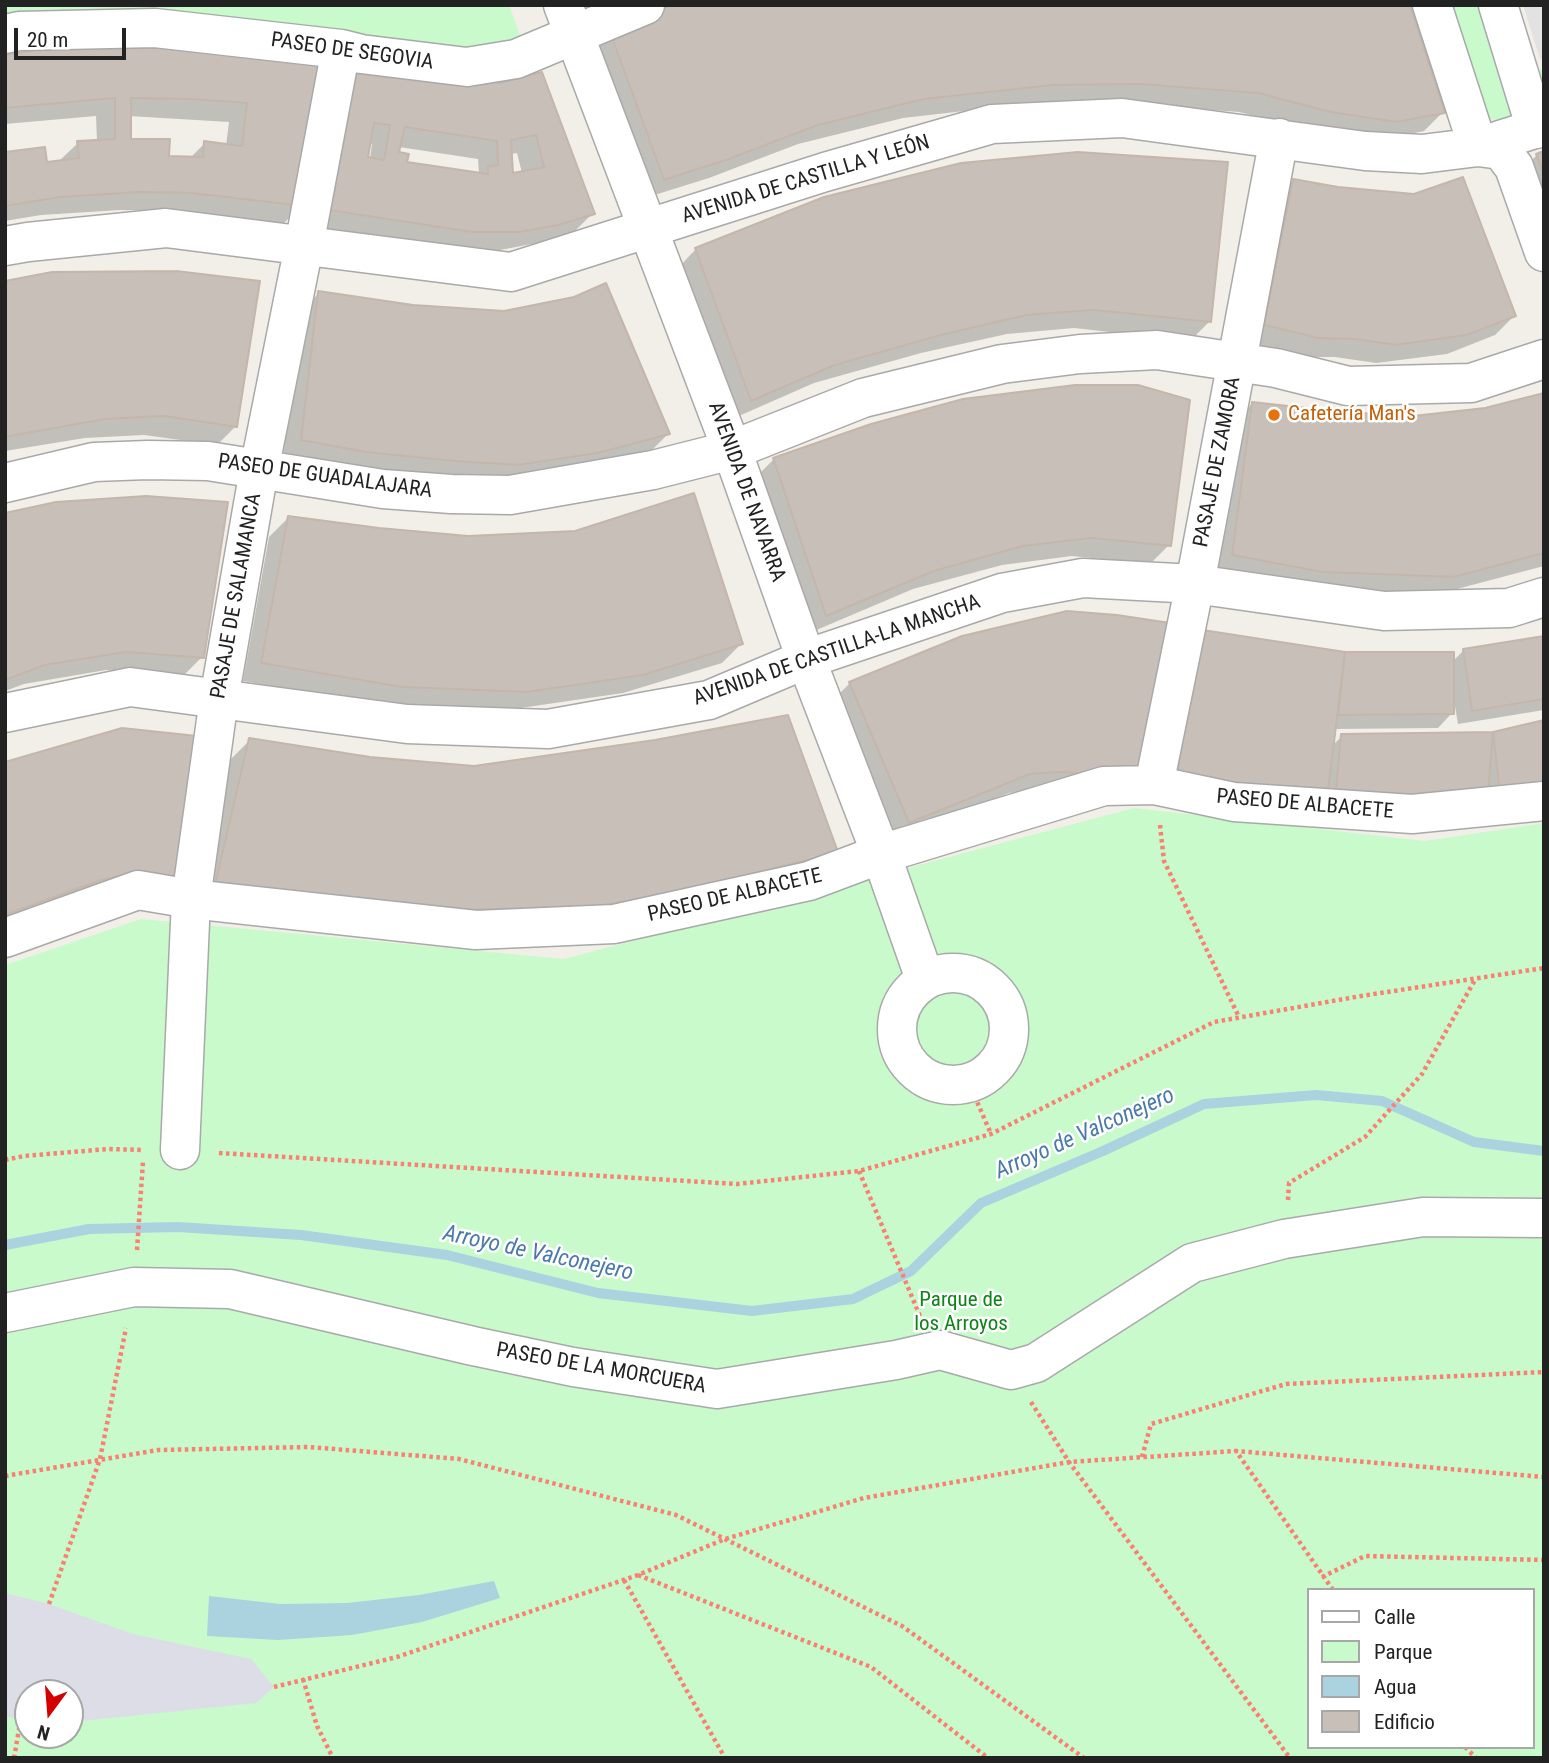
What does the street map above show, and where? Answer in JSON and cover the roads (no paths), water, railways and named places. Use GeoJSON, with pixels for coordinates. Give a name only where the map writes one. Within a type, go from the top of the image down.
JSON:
{"type":"FeatureCollection","features":[{"type":"Feature","properties":{"kind":"street","name":"PASEO DE SEGOVIA"},"geometry":{"type":"LineString","coordinates":[[5,34],[19,31],[155,28],[341,49],[361,54],[467,67],[516,59],[569,20],[645,5]]}},
{"type":"Feature","properties":{"kind":"street"},"geometry":{"type":"LineString","coordinates":[[1432,5],[1478,147],[1540,127],[1498,5]]}},
{"type":"Feature","properties":{"kind":"street","name":"AVENIDA DE NAVARRA"},"geometry":{"type":"LineString","coordinates":[[569,20],[732,450],[806,659],[881,854],[925,979]]}},
{"type":"Feature","properties":{"kind":"street","name":"PASAJE DE SALAMANCA"},"geometry":{"type":"LineString","coordinates":[[162,1150],[191,899],[219,699],[258,470],[341,49]]}},
{"type":"Feature","properties":{"kind":"street","name":"AVENIDA DE CASTILLA Y LEÓN"},"geometry":{"type":"LineString","coordinates":[[5,246],[166,228],[511,272],[825,172],[992,124],[1122,118],[1365,151],[1422,154],[1478,147],[1502,150],[1514,167],[1544,252]]}},
{"type":"Feature","properties":{"kind":"street","name":"PASAJE DE ZAMORA"},"geometry":{"type":"LineString","coordinates":[[1154,785],[1195,584],[1279,138]]}},
{"type":"Feature","properties":{"kind":"street","name":"PASEO DE GUADALAJARA"},"geometry":{"type":"LineString","coordinates":[[5,483],[37,474],[108,461],[208,461],[383,489],[510,495],[653,470],[732,450],[863,398],[1002,364],[1080,354],[1157,350],[1276,368],[1348,386],[1471,383],[1544,359]]}},
{"type":"Feature","properties":{"kind":"street","name":"AVENIDA DE CASTILLA-LA MANCHA"},"geometry":{"type":"LineString","coordinates":[[5,713],[130,687],[407,724],[548,729],[709,700],[806,659],[1002,593],[1083,578],[1195,584],[1384,611],[1509,608],[1544,597]]}},
{"type":"Feature","properties":{"kind":"street","name":"PASEO DE ALBACETE"},"geometry":{"type":"LineString","coordinates":[[5,938],[138,890],[191,899],[476,930],[614,924],[809,881],[881,854],[1104,786],[1154,785],[1234,802],[1412,814],[1544,801]]}},
{"type":"Feature","properties":{"kind":"street"},"geometry":{"type":"LineString","coordinates":[[943,973],[962,973],[980,979],[995,991],[1005,1007],[1009,1025],[1007,1044],[999,1061],[986,1074],[969,1083],[933,1081],[917,1072],[905,1058],[898,1042],[901,1006],[911,990],[925,979],[943,973]]}},
{"type":"Feature","properties":{"kind":"street","name":"PASEO DE LA MORCUERA"},"geometry":{"type":"LineString","coordinates":[[5,1313],[134,1287],[230,1289],[536,1359],[717,1389],[896,1360],[940,1350],[1011,1370],[1035,1363],[1192,1263],[1284,1240],[1423,1217],[1544,1218]]}},
{"type":"Feature","properties":{"kind":"water"},"geometry":{"type":"Polygon","coordinates":[[[494,1581],[500,1598],[422,1622],[352,1635],[278,1640],[207,1636],[209,1596],[280,1604],[347,1603],[419,1595],[494,1581]]]}},
{"type":"Feature","properties":{"kind":"waterway","name":"Arroyo de Valconejero"},"geometry":{"type":"LineString","coordinates":[[5,1245],[89,1229],[178,1227],[301,1235],[447,1255],[598,1293],[752,1311],[853,1299],[911,1271],[981,1203],[1204,1104],[1316,1095],[1382,1101],[1474,1142],[1544,1151]]}},
{"type":"Feature","properties":{"kind":"place","name":"Cafetería Man's"},"geometry":{"type":"Point","coordinates":[1274,415]}},
{"type":"Feature","properties":{"kind":"park label","name":"Parque de los Arroyos"},"geometry":{"type":"Point","coordinates":[961,1313]}}]}
